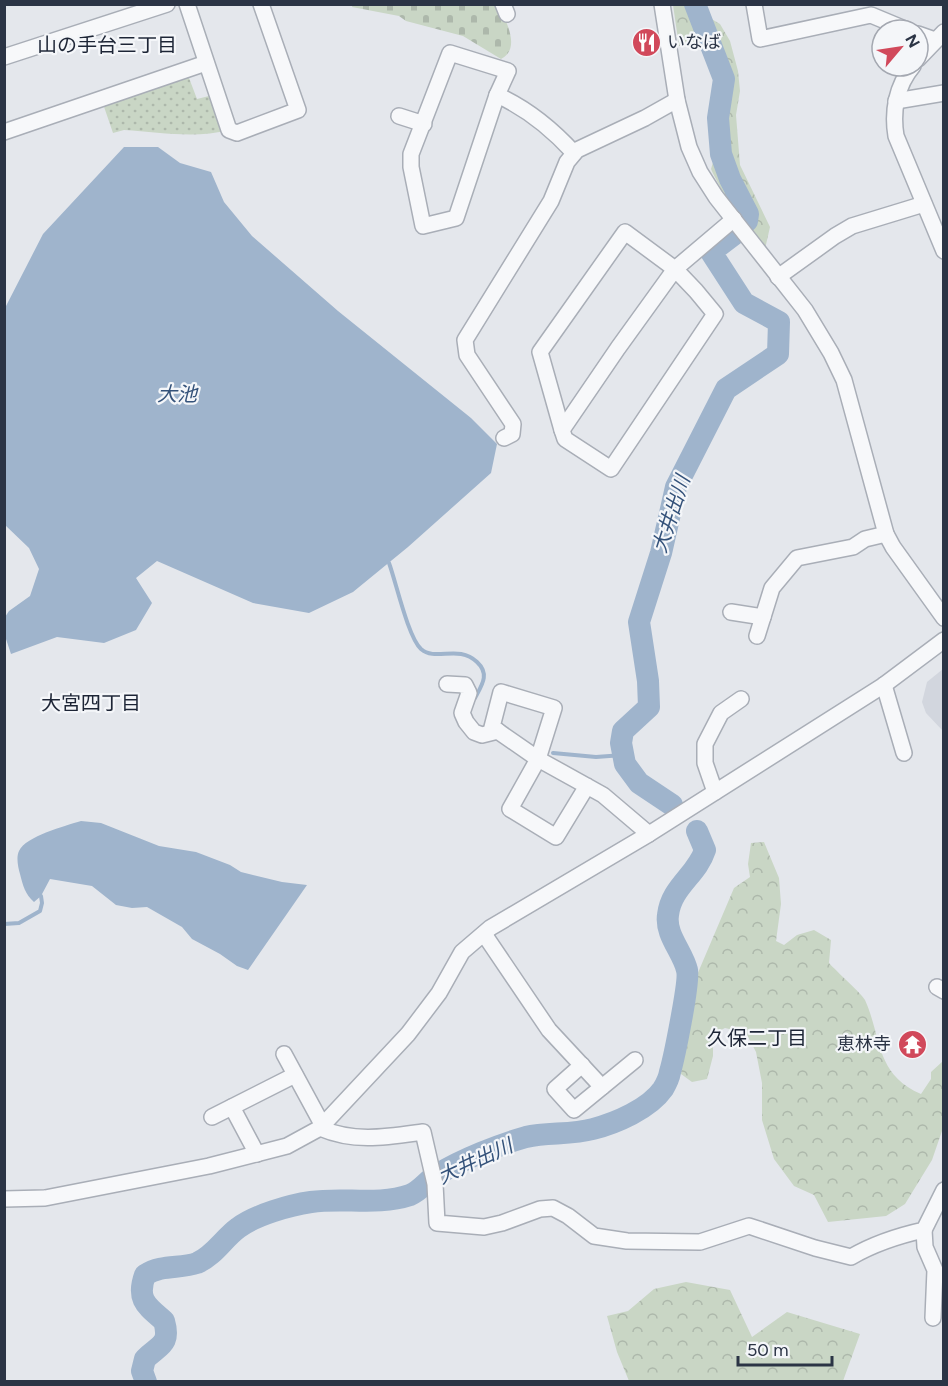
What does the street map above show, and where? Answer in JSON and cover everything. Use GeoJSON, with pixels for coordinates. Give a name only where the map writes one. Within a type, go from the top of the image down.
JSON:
{"type":"FeatureCollection","features":[{"type":"Feature","properties":{"kind":"street"},"geometry":{"type":"LineString","coordinates":[[4,57],[125,11],[167,4]]}},
{"type":"Feature","properties":{"kind":"street"},"geometry":{"type":"LineString","coordinates":[[187,4],[229,130],[237,133],[298,110],[261,4]]}},
{"type":"Feature","properties":{"kind":"street"},"geometry":{"type":"LineString","coordinates":[[662,4],[677,100],[689,147],[700,172],[716,197],[805,310],[831,353],[844,380],[886,534],[944,618]]}},
{"type":"Feature","properties":{"kind":"street"},"geometry":{"type":"LineString","coordinates":[[754,4],[760,39],[853,20],[870,10],[885,18]]}},
{"type":"Feature","properties":{"kind":"street"},"geometry":{"type":"LineString","coordinates":[[450,53],[508,71],[497,95],[456,218],[423,226],[411,167],[411,154],[450,53]]}},
{"type":"Feature","properties":{"kind":"street"},"geometry":{"type":"LineString","coordinates":[[4,132],[206,63]]}},
{"type":"Feature","properties":{"kind":"street"},"geometry":{"type":"LineString","coordinates":[[906,78],[900,87],[893,118],[896,136],[944,251]]}},
{"type":"Feature","properties":{"kind":"street"},"geometry":{"type":"LineString","coordinates":[[896,101],[944,93]]}},
{"type":"Feature","properties":{"kind":"street"},"geometry":{"type":"LineString","coordinates":[[497,95],[518,104],[574,153]]}},
{"type":"Feature","properties":{"kind":"street"},"geometry":{"type":"LineString","coordinates":[[504,438],[512,434],[513,424],[467,355],[465,340],[551,201],[567,162],[574,153],[594,140],[645,118],[677,100]]}},
{"type":"Feature","properties":{"kind":"street"},"geometry":{"type":"LineString","coordinates":[[399,116],[424,124]]}},
{"type":"Feature","properties":{"kind":"street"},"geometry":{"type":"LineString","coordinates":[[778,277],[852,226],[924,204]]}},
{"type":"Feature","properties":{"kind":"street"},"geometry":{"type":"LineString","coordinates":[[562,430],[675,270],[734,219]]}},
{"type":"Feature","properties":{"kind":"street"},"geometry":{"type":"LineString","coordinates":[[625,232],[675,270],[715,314],[611,469],[565,439],[540,352],[625,232]]}},
{"type":"Feature","properties":{"kind":"street"},"geometry":{"type":"LineString","coordinates":[[757,636],[772,588],[797,558],[852,547],[864,539],[886,534]]}},
{"type":"Feature","properties":{"kind":"street"},"geometry":{"type":"LineString","coordinates":[[731,612],[763,617]]}},
{"type":"Feature","properties":{"kind":"street"},"geometry":{"type":"LineString","coordinates":[[4,1199],[45,1198],[209,1166],[287,1146],[322,1127],[408,1034],[439,993],[462,952],[484,934],[649,834],[884,686],[944,640]]}},
{"type":"Feature","properties":{"kind":"street"},"geometry":{"type":"LineString","coordinates":[[447,684],[465,685],[469,693],[462,713],[474,732],[482,735],[498,731]]}},
{"type":"Feature","properties":{"kind":"street"},"geometry":{"type":"LineString","coordinates":[[884,686],[904,753]]}},
{"type":"Feature","properties":{"kind":"street"},"geometry":{"type":"LineString","coordinates":[[587,786],[556,837],[510,809],[538,759],[554,708],[501,692],[492,727],[538,759],[587,786],[603,795],[649,834]]}},
{"type":"Feature","properties":{"kind":"street"},"geometry":{"type":"LineString","coordinates":[[716,792],[705,763],[705,744],[721,713],[741,699]]}},
{"type":"Feature","properties":{"kind":"street"},"geometry":{"type":"LineString","coordinates":[[484,934],[549,1030],[602,1087]]}},
{"type":"Feature","properties":{"kind":"street"},"geometry":{"type":"LineString","coordinates":[[284,1054],[322,1127],[336,1135],[380,1138],[423,1132],[435,1184],[437,1223],[484,1227],[502,1224],[540,1209],[553,1208],[568,1216],[594,1236],[627,1241],[699,1242],[748,1226],[851,1257],[896,1236],[924,1230]]}},
{"type":"Feature","properties":{"kind":"street"},"geometry":{"type":"LineString","coordinates":[[582,1065],[555,1089],[574,1110],[635,1060]]}},
{"type":"Feature","properties":{"kind":"street"},"geometry":{"type":"LineString","coordinates":[[212,1117],[295,1075]]}},
{"type":"Feature","properties":{"kind":"street"},"geometry":{"type":"LineString","coordinates":[[232,1107],[257,1154]]}},
{"type":"Feature","properties":{"kind":"street"},"geometry":{"type":"LineString","coordinates":[[933,1318],[939,1270],[925,1247],[924,1230],[944,1190]]}},
{"type":"Feature","properties":{"kind":"shaded area"},"geometry":{"type":"Polygon","coordinates":[[[943,669],[943,731],[926,713],[922,702],[927,682],[943,669]]]}},
{"type":"Feature","properties":{"kind":"green space"},"geometry":{"type":"Polygon","coordinates":[[[353,4],[498,5],[510,33],[510,48],[501,59],[463,36],[406,21],[399,16],[352,7],[353,4]]]}},
{"type":"Feature","properties":{"kind":"green space"},"geometry":{"type":"Polygon","coordinates":[[[673,5],[692,5],[693,8],[720,24],[730,41],[738,71],[740,91],[736,115],[740,165],[770,227],[765,249],[724,199],[711,169],[714,159],[710,134],[718,75],[698,45],[679,46],[673,5]]]}},
{"type":"Feature","properties":{"kind":"green space"},"geometry":{"type":"Polygon","coordinates":[[[186,70],[197,99],[217,94],[229,130],[203,134],[124,130],[113,133],[101,98],[186,70]]]}},
{"type":"Feature","properties":{"kind":"green space"},"geometry":{"type":"Polygon","coordinates":[[[764,842],[779,878],[781,904],[776,941],[784,945],[797,935],[814,930],[831,940],[829,963],[865,1000],[882,1054],[895,1076],[906,1086],[921,1094],[931,1079],[931,1072],[943,1061],[943,1128],[932,1160],[905,1204],[886,1216],[828,1222],[814,1195],[794,1186],[774,1159],[762,1120],[762,1083],[756,1052],[746,1033],[725,1028],[713,1034],[713,1056],[707,1079],[692,1082],[681,1074],[683,1046],[697,975],[734,888],[750,877],[748,864],[751,843],[764,842]]]}},
{"type":"Feature","properties":{"kind":"green space"},"geometry":{"type":"Polygon","coordinates":[[[686,1282],[730,1290],[752,1337],[787,1312],[860,1334],[843,1381],[629,1381],[617,1352],[607,1316],[628,1311],[654,1289],[686,1282]]]}},
{"type":"Feature","properties":{"kind":"water","name":"大池"},"geometry":{"type":"Polygon","coordinates":[[[124,147],[158,147],[180,163],[211,172],[224,202],[252,236],[338,311],[471,418],[497,444],[491,473],[408,547],[353,592],[309,613],[253,603],[157,561],[136,578],[152,603],[136,630],[104,643],[57,637],[11,654],[5,636],[5,617],[9,611],[30,596],[39,569],[29,548],[5,525],[5,308],[43,234],[124,147]]]}},
{"type":"Feature","properties":{"kind":"water"},"geometry":{"type":"Polygon","coordinates":[[[81,821],[101,823],[159,846],[196,852],[230,865],[241,872],[282,882],[307,885],[248,970],[237,966],[192,939],[182,927],[147,907],[132,908],[116,905],[92,886],[50,879],[41,896],[34,902],[26,893],[22,882],[18,862],[19,851],[37,836],[81,821]]]}},
{"type":"Feature","properties":{"kind":"waterway","name":"大井出川"},"geometry":{"type":"LineString","coordinates":[[695,4],[724,79],[718,118],[721,154],[730,179],[748,214],[747,221]]}},
{"type":"Feature","properties":{"kind":"waterway","name":"大井出川"},"geometry":{"type":"LineString","coordinates":[[672,805],[639,783],[625,764],[621,743],[623,731],[649,707],[648,681],[639,622],[661,553],[676,487],[726,389],[778,354],[779,322],[744,303],[711,252],[736,233]]}},
{"type":"Feature","properties":{"kind":"waterway"},"geometry":{"type":"LineString","coordinates":[[389,563],[407,622],[421,649],[433,654],[462,654],[481,666],[484,680],[475,698]]}},
{"type":"Feature","properties":{"kind":"waterway"},"geometry":{"type":"LineString","coordinates":[[553,753],[596,757],[623,755]]}},
{"type":"Feature","properties":{"kind":"waterway","name":"大井出川"},"geometry":{"type":"LineString","coordinates":[[146,1382],[142,1371],[145,1359],[165,1340],[166,1329],[164,1321],[148,1306],[143,1297],[145,1275],[158,1269],[197,1263],[209,1256],[245,1223],[273,1211],[311,1202],[373,1201],[410,1195],[438,1174],[481,1153],[526,1137],[585,1131],[602,1126],[641,1109],[657,1096],[670,1074],[687,977],[685,963],[669,930],[668,915],[674,897],[696,867],[705,850],[697,831]]}},
{"type":"Feature","properties":{"kind":"waterway"},"geometry":{"type":"LineString","coordinates":[[4,924],[19,923],[40,911],[41,896]]}},
{"type":"Feature","properties":{"kind":"place","name":"いなば"},"geometry":{"type":"Point","coordinates":[646,42]}},
{"type":"Feature","properties":{"kind":"place","name":"恵林寺"},"geometry":{"type":"Point","coordinates":[912,1044]}},
{"type":"Feature","properties":{"kind":"district","name":"山の手台三丁目"},"geometry":{"type":"Point","coordinates":[107,45]}},
{"type":"Feature","properties":{"kind":"district","name":"大宮四丁目"},"geometry":{"type":"Point","coordinates":[91,703]}},
{"type":"Feature","properties":{"kind":"district","name":"久保二丁目"},"geometry":{"type":"Point","coordinates":[757,1038]}}]}
